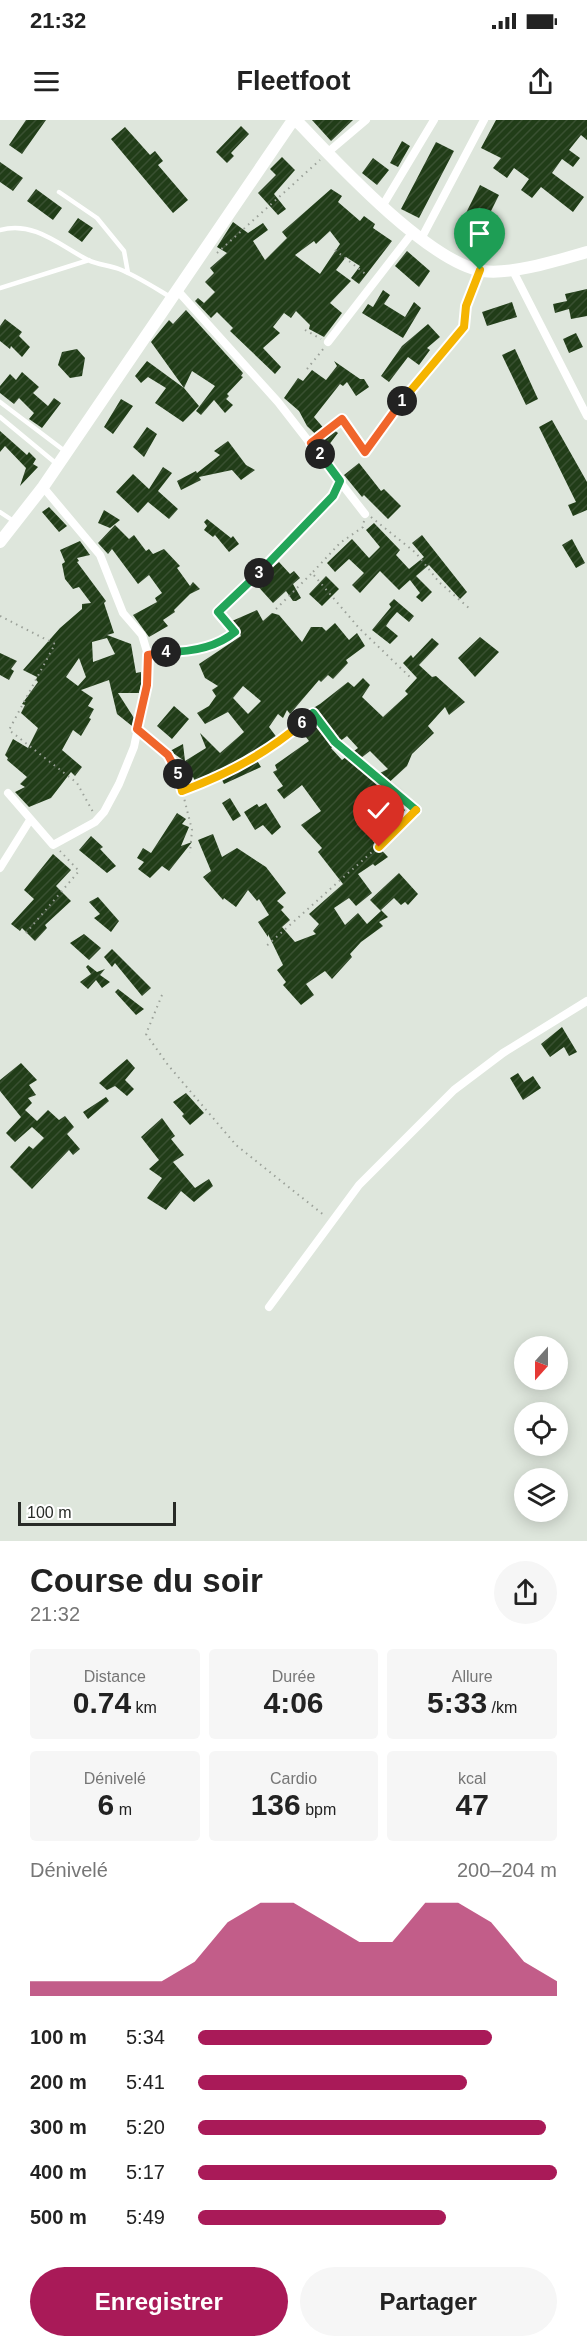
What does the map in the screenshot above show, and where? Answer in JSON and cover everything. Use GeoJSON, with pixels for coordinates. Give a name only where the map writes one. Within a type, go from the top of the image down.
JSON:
{"type":"FeatureCollection","features":[{"type":"Feature","properties":{"kind":"main road"},"geometry":{"type":"LineString","coordinates":[[0,541],[58,465],[294,120],[417,236],[452,261],[480,270],[512,269],[587,252]]}},
{"type":"Feature","properties":{"kind":"street"},"geometry":{"type":"LineString","coordinates":[[327,153],[366,120]]}},
{"type":"Feature","properties":{"kind":"street"},"geometry":{"type":"LineString","coordinates":[[383,205],[434,120]]}},
{"type":"Feature","properties":{"kind":"street"},"geometry":{"type":"LineString","coordinates":[[328,342],[375,281],[417,236],[484,120]]}},
{"type":"Feature","properties":{"kind":"street"},"geometry":{"type":"LineString","coordinates":[[512,269],[587,416]]}},
{"type":"Feature","properties":{"kind":"street"},"geometry":{"type":"LineString","coordinates":[[464,327],[466,306],[480,270]]}},
{"type":"Feature","properties":{"kind":"street"},"geometry":{"type":"LineString","coordinates":[[174,294],[278,402],[365,514]]}},
{"type":"Feature","properties":{"kind":"street"},"geometry":{"type":"LineString","coordinates":[[8,793],[54,844],[97,819],[104,812],[128,765],[147,685],[148,655],[142,635],[123,613],[100,555],[42,487]]}},
{"type":"Feature","properties":{"kind":"street"},"geometry":{"type":"LineString","coordinates":[[0,868],[30,820]]}},
{"type":"Feature","properties":{"kind":"street"},"geometry":{"type":"LineString","coordinates":[[269,1307],[359,1185],[454,1090],[503,1053],[587,1001]]}},
{"type":"Feature","properties":{"kind":"lane"},"geometry":{"type":"LineString","coordinates":[[59,192],[97,218],[124,251],[128,273]]}},
{"type":"Feature","properties":{"kind":"lane"},"geometry":{"type":"LineString","coordinates":[[0,230],[17,226],[32,230],[58,240],[89,260],[128,273],[174,294]]}},
{"type":"Feature","properties":{"kind":"lane"},"geometry":{"type":"LineString","coordinates":[[0,288],[89,260]]}},
{"type":"Feature","properties":{"kind":"lane"},"geometry":{"type":"LineString","coordinates":[[0,402],[66,452]]}},
{"type":"Feature","properties":{"kind":"lane"},"geometry":{"type":"LineString","coordinates":[[0,417],[58,465]]}},
{"type":"Feature","properties":{"kind":"lane"},"geometry":{"type":"LineString","coordinates":[[0,512],[15,522]]}},
{"type":"Feature","properties":{"kind":"path"},"geometry":{"type":"LineString","coordinates":[[213,256],[327,153]]}},
{"type":"Feature","properties":{"kind":"path"},"geometry":{"type":"LineString","coordinates":[[335,250],[375,281]]}},
{"type":"Feature","properties":{"kind":"path"},"geometry":{"type":"LineString","coordinates":[[311,443],[342,419],[365,452],[382,432],[389,416],[464,327]]}},
{"type":"Feature","properties":{"kind":"path"},"geometry":{"type":"LineString","coordinates":[[305,330],[328,342],[307,369]]}},
{"type":"Feature","properties":{"kind":"path"},"geometry":{"type":"LineString","coordinates":[[148,655],[180,652],[223,642],[235,632],[218,612],[286,549],[333,496],[340,481]]}},
{"type":"Feature","properties":{"kind":"path"},"geometry":{"type":"LineString","coordinates":[[276,609],[340,543],[363,527],[365,514],[416,553],[439,582],[470,609]]}},
{"type":"Feature","properties":{"kind":"path"},"geometry":{"type":"LineString","coordinates":[[312,573],[359,628],[412,679]]}},
{"type":"Feature","properties":{"kind":"path"},"geometry":{"type":"LineString","coordinates":[[0,616],[55,644],[9,730],[77,783],[97,819]]}},
{"type":"Feature","properties":{"kind":"path"},"geometry":{"type":"LineString","coordinates":[[182,791],[244,764],[284,739],[313,713],[335,742],[418,811],[264,948]]}},
{"type":"Feature","properties":{"kind":"path"},"geometry":{"type":"LineString","coordinates":[[137,729],[168,755],[177,770],[192,830],[190,853]]}},
{"type":"Feature","properties":{"kind":"path"},"geometry":{"type":"LineString","coordinates":[[26,933],[79,871],[54,844]]}},
{"type":"Feature","properties":{"kind":"path"},"geometry":{"type":"LineString","coordinates":[[162,995],[146,1034],[168,1065],[236,1145],[332,1221]]}},
{"type":"Feature","properties":{"kind":"building"},"geometry":{"type":"Polygon","coordinates":[[[26,120],[46,120],[22,154],[9,145],[26,120]]]}},
{"type":"Feature","properties":{"kind":"building"},"geometry":{"type":"Polygon","coordinates":[[[312,120],[353,120],[331,141],[312,120]]]}},
{"type":"Feature","properties":{"kind":"building"},"geometry":{"type":"Polygon","coordinates":[[[496,120],[587,120],[587,140],[581,135],[569,150],[580,158],[573,167],[562,159],[552,173],[584,197],[573,212],[541,187],[532,198],[521,190],[529,179],[514,168],[507,178],[493,168],[501,158],[481,148],[496,120]]]}},
{"type":"Feature","properties":{"kind":"building"},"geometry":{"type":"Polygon","coordinates":[[[241,126],[249,134],[231,153],[234,156],[227,163],[216,152],[241,126]]]}},
{"type":"Feature","properties":{"kind":"building"},"geometry":{"type":"Polygon","coordinates":[[[125,127],[150,155],[155,151],[163,161],[158,165],[188,200],[173,213],[111,139],[125,127]]]}},
{"type":"Feature","properties":{"kind":"building"},"geometry":{"type":"Polygon","coordinates":[[[402,141],[410,146],[398,167],[390,163],[402,141]]]}},
{"type":"Feature","properties":{"kind":"building"},"geometry":{"type":"Polygon","coordinates":[[[436,142],[454,151],[419,218],[401,209],[436,142]]]}},
{"type":"Feature","properties":{"kind":"building"},"geometry":{"type":"Polygon","coordinates":[[[282,157],[295,170],[274,194],[286,209],[278,215],[258,193],[276,175],[270,169],[282,157]]]}},
{"type":"Feature","properties":{"kind":"building"},"geometry":{"type":"Polygon","coordinates":[[[373,158],[389,170],[377,185],[362,173],[373,158]]]}},
{"type":"Feature","properties":{"kind":"building"},"geometry":{"type":"Polygon","coordinates":[[[0,162],[23,178],[13,191],[0,182],[0,162]]]}},
{"type":"Feature","properties":{"kind":"building"},"geometry":{"type":"Polygon","coordinates":[[[480,185],[499,195],[485,223],[466,213],[480,185]]]}},
{"type":"Feature","properties":{"kind":"building"},"geometry":{"type":"Polygon","coordinates":[[[36,189],[62,208],[53,220],[27,201],[36,189]]]}},
{"type":"Feature","properties":{"kind":"building"},"geometry":{"type":"Polygon","coordinates":[[[331,189],[342,196],[338,202],[360,221],[364,216],[375,224],[373,228],[392,241],[359,284],[351,278],[360,266],[346,257],[336,270],[351,281],[330,303],[342,313],[324,337],[309,329],[310,325],[296,311],[291,318],[284,313],[273,327],[280,333],[263,348],[281,367],[275,374],[230,331],[233,328],[217,312],[211,318],[195,301],[198,298],[204,303],[215,292],[205,282],[214,273],[210,268],[227,253],[217,247],[233,222],[248,233],[263,223],[268,230],[253,241],[265,260],[287,238],[282,232],[331,189]],[[330,231],[316,244],[314,241],[295,255],[320,274],[340,244],[330,231]]]}},
{"type":"Feature","properties":{"kind":"building"},"geometry":{"type":"Polygon","coordinates":[[[78,218],[93,228],[82,242],[68,232],[78,218]]]}},
{"type":"Feature","properties":{"kind":"building"},"geometry":{"type":"Polygon","coordinates":[[[407,251],[430,271],[419,287],[395,266],[407,251]]]}},
{"type":"Feature","properties":{"kind":"building"},"geometry":{"type":"Polygon","coordinates":[[[587,289],[587,316],[571,319],[569,309],[555,313],[553,304],[567,301],[565,294],[587,289]]]}},
{"type":"Feature","properties":{"kind":"building"},"geometry":{"type":"Polygon","coordinates":[[[383,290],[390,295],[384,304],[405,317],[414,302],[421,308],[403,338],[362,313],[368,304],[373,307],[383,290]]]}},
{"type":"Feature","properties":{"kind":"building"},"geometry":{"type":"Polygon","coordinates":[[[512,302],[517,317],[487,326],[482,312],[512,302]]]}},
{"type":"Feature","properties":{"kind":"building"},"geometry":{"type":"Polygon","coordinates":[[[186,310],[243,373],[241,376],[243,377],[227,394],[229,396],[226,399],[233,405],[225,413],[214,400],[201,415],[196,411],[215,386],[192,371],[184,388],[151,342],[169,320],[173,324],[186,310]]]}},
{"type":"Feature","properties":{"kind":"building"},"geometry":{"type":"Polygon","coordinates":[[[5,319],[22,332],[19,336],[30,347],[22,357],[11,346],[10,349],[0,341],[0,326],[5,319]]]}},
{"type":"Feature","properties":{"kind":"building"},"geometry":{"type":"Polygon","coordinates":[[[428,324],[440,337],[427,348],[430,350],[419,365],[408,357],[389,382],[381,376],[402,346],[428,324]]]}},
{"type":"Feature","properties":{"kind":"building"},"geometry":{"type":"Polygon","coordinates":[[[576,333],[583,347],[569,353],[563,339],[576,333]]]}},
{"type":"Feature","properties":{"kind":"building"},"geometry":{"type":"Polygon","coordinates":[[[77,349],[85,358],[82,376],[70,378],[58,365],[62,352],[77,349]]]}},
{"type":"Feature","properties":{"kind":"building"},"geometry":{"type":"Polygon","coordinates":[[[515,349],[538,399],[526,405],[502,355],[515,349]]]}},
{"type":"Feature","properties":{"kind":"building"},"geometry":{"type":"Polygon","coordinates":[[[147,361],[184,388],[199,406],[183,422],[155,403],[166,388],[148,377],[141,383],[135,376],[147,361]]]}},
{"type":"Feature","properties":{"kind":"building"},"geometry":{"type":"Polygon","coordinates":[[[334,361],[360,379],[364,379],[369,387],[356,396],[347,382],[343,386],[340,384],[314,417],[327,432],[330,427],[338,433],[328,446],[307,426],[299,411],[284,398],[298,378],[303,381],[312,370],[326,380],[337,366],[334,361]]]}},
{"type":"Feature","properties":{"kind":"building"},"geometry":{"type":"Polygon","coordinates":[[[22,372],[39,387],[33,393],[48,406],[54,398],[61,403],[42,428],[29,419],[34,413],[19,398],[14,404],[0,393],[0,386],[10,374],[16,380],[22,372]]]}},
{"type":"Feature","properties":{"kind":"building"},"geometry":{"type":"Polygon","coordinates":[[[121,399],[133,406],[113,434],[104,427],[121,399]]]}},
{"type":"Feature","properties":{"kind":"building"},"geometry":{"type":"Polygon","coordinates":[[[552,420],[587,482],[587,510],[573,516],[568,505],[576,502],[539,427],[552,420]]]}},
{"type":"Feature","properties":{"kind":"building"},"geometry":{"type":"Polygon","coordinates":[[[147,427],[157,434],[144,457],[133,447],[147,427]]]}},
{"type":"Feature","properties":{"kind":"building"},"geometry":{"type":"Polygon","coordinates":[[[0,431],[27,455],[29,452],[36,459],[33,464],[38,467],[20,486],[26,468],[5,446],[0,452],[0,431]]]}},
{"type":"Feature","properties":{"kind":"building"},"geometry":{"type":"Polygon","coordinates":[[[228,441],[246,465],[255,470],[241,480],[232,470],[199,477],[201,480],[181,490],[177,481],[196,471],[197,473],[220,455],[214,451],[228,441]]]}},
{"type":"Feature","properties":{"kind":"building"},"geometry":{"type":"Polygon","coordinates":[[[359,463],[381,491],[384,489],[401,506],[388,519],[364,495],[362,497],[344,475],[359,463]]]}},
{"type":"Feature","properties":{"kind":"building"},"geometry":{"type":"Polygon","coordinates":[[[163,467],[172,473],[158,491],[178,509],[169,519],[148,502],[138,513],[116,492],[133,474],[149,489],[163,467]]]}},
{"type":"Feature","properties":{"kind":"building"},"geometry":{"type":"Polygon","coordinates":[[[49,507],[67,526],[59,532],[42,512],[49,507]]]}},
{"type":"Feature","properties":{"kind":"building"},"geometry":{"type":"Polygon","coordinates":[[[104,510],[120,520],[110,528],[98,523],[104,510]]]}},
{"type":"Feature","properties":{"kind":"building"},"geometry":{"type":"Polygon","coordinates":[[[207,519],[231,538],[233,536],[239,544],[229,552],[215,535],[213,537],[204,530],[207,526],[204,522],[207,519]]]}},
{"type":"Feature","properties":{"kind":"building"},"geometry":{"type":"Polygon","coordinates":[[[374,523],[400,550],[396,555],[409,569],[424,557],[412,543],[422,535],[467,592],[460,599],[429,565],[416,576],[432,592],[422,602],[416,597],[420,593],[410,580],[399,590],[380,571],[360,593],[352,585],[364,573],[349,559],[335,572],[327,563],[352,539],[369,558],[380,547],[366,530],[374,523]]]}},
{"type":"Feature","properties":{"kind":"building"},"geometry":{"type":"Polygon","coordinates":[[[115,525],[129,539],[134,535],[146,551],[149,549],[153,554],[164,549],[180,566],[177,568],[190,586],[193,582],[200,589],[190,594],[174,610],[175,612],[163,620],[168,626],[149,637],[133,615],[157,602],[155,598],[162,593],[149,575],[138,584],[112,549],[108,554],[98,543],[115,525]]]}},
{"type":"Feature","properties":{"kind":"building"},"geometry":{"type":"Polygon","coordinates":[[[572,539],[585,563],[576,568],[562,545],[572,539]]]}},
{"type":"Feature","properties":{"kind":"building"},"geometry":{"type":"Polygon","coordinates":[[[80,541],[90,555],[77,558],[79,561],[77,562],[106,601],[104,603],[114,633],[107,635],[131,644],[136,673],[141,672],[141,684],[139,693],[118,693],[134,718],[132,726],[117,714],[109,680],[81,690],[93,698],[88,706],[94,709],[89,718],[91,719],[81,736],[73,730],[62,750],[82,767],[75,776],[71,772],[51,798],[29,807],[15,792],[25,787],[20,784],[27,777],[7,760],[5,755],[13,739],[28,748],[38,728],[21,713],[25,705],[22,704],[38,682],[37,677],[23,670],[60,628],[82,609],[82,604],[91,603],[79,587],[73,589],[65,579],[62,564],[65,562],[60,550],[80,541]],[[107,638],[92,642],[93,662],[115,654],[107,638]],[[79,658],[66,677],[78,686],[86,677],[79,658]]]}},
{"type":"Feature","properties":{"kind":"building"},"geometry":{"type":"Polygon","coordinates":[[[279,562],[290,574],[294,571],[300,578],[293,584],[301,598],[296,601],[293,601],[286,591],[273,603],[254,582],[279,562]]]}},
{"type":"Feature","properties":{"kind":"building"},"geometry":{"type":"Polygon","coordinates":[[[326,576],[339,589],[322,606],[309,594],[326,576]]]}},
{"type":"Feature","properties":{"kind":"building"},"geometry":{"type":"Polygon","coordinates":[[[394,599],[414,616],[409,622],[397,612],[390,620],[386,626],[398,636],[390,644],[372,630],[391,607],[389,604],[394,599]]]}},
{"type":"Feature","properties":{"kind":"building"},"geometry":{"type":"Polygon","coordinates":[[[257,610],[263,621],[272,613],[279,615],[302,642],[311,627],[322,627],[326,631],[335,623],[349,640],[357,633],[365,646],[346,660],[348,663],[333,679],[328,675],[321,682],[319,680],[290,714],[287,710],[283,718],[278,714],[269,727],[278,739],[268,748],[253,754],[261,767],[224,784],[218,772],[195,781],[193,777],[187,779],[180,767],[186,762],[170,751],[183,744],[185,761],[206,748],[200,733],[220,753],[244,732],[228,712],[205,724],[197,713],[209,706],[216,696],[212,690],[218,686],[205,678],[199,664],[241,636],[232,621],[257,610]],[[243,686],[233,698],[248,714],[261,701],[243,686]]]}},
{"type":"Feature","properties":{"kind":"building"},"geometry":{"type":"Polygon","coordinates":[[[480,637],[499,652],[475,677],[458,658],[480,637]]]}},
{"type":"Feature","properties":{"kind":"building"},"geometry":{"type":"Polygon","coordinates":[[[432,638],[439,644],[419,665],[432,677],[436,676],[465,702],[449,715],[445,707],[428,726],[434,733],[412,754],[407,766],[384,787],[398,798],[396,802],[405,810],[390,832],[384,827],[373,841],[388,857],[358,874],[372,893],[356,906],[349,898],[334,908],[345,925],[358,913],[367,924],[381,911],[370,900],[399,873],[418,894],[408,905],[405,902],[401,905],[394,898],[381,910],[388,917],[379,922],[383,926],[361,942],[350,954],[352,957],[332,979],[325,971],[306,984],[314,995],[301,1005],[283,985],[286,982],[277,970],[283,965],[268,934],[268,937],[258,922],[269,915],[259,899],[257,901],[248,890],[236,907],[224,898],[223,900],[203,877],[211,871],[198,840],[213,834],[222,857],[237,848],[266,867],[286,893],[277,901],[284,907],[281,910],[290,920],[282,927],[295,942],[316,934],[313,931],[319,924],[309,914],[343,884],[318,852],[322,848],[301,825],[321,811],[302,785],[284,799],[277,790],[283,786],[273,772],[277,770],[275,765],[309,741],[295,719],[320,704],[348,682],[354,687],[363,678],[370,685],[362,697],[383,717],[408,694],[405,691],[417,678],[403,663],[411,655],[413,658],[432,638]],[[347,736],[331,748],[342,760],[358,748],[347,736]],[[370,751],[356,762],[370,778],[388,769],[370,751]]]}},
{"type":"Feature","properties":{"kind":"building"},"geometry":{"type":"Polygon","coordinates":[[[0,653],[17,661],[11,669],[14,671],[9,680],[0,675],[0,653]]]}},
{"type":"Feature","properties":{"kind":"building"},"geometry":{"type":"Polygon","coordinates":[[[174,706],[189,719],[172,739],[157,726],[174,706]]]}},
{"type":"Feature","properties":{"kind":"building"},"geometry":{"type":"Polygon","coordinates":[[[230,798],[241,816],[233,821],[222,803],[230,798]]]}},
{"type":"Feature","properties":{"kind":"building"},"geometry":{"type":"Polygon","coordinates":[[[266,803],[281,827],[272,835],[263,825],[255,830],[244,812],[257,804],[259,807],[266,803]]]}},
{"type":"Feature","properties":{"kind":"building"},"geometry":{"type":"Polygon","coordinates":[[[177,813],[186,819],[182,824],[189,827],[181,846],[192,842],[169,871],[162,866],[150,878],[138,869],[144,862],[137,858],[143,848],[151,853],[177,813]]]}},
{"type":"Feature","properties":{"kind":"building"},"geometry":{"type":"Polygon","coordinates":[[[91,836],[103,847],[100,849],[116,866],[107,873],[79,850],[91,836]]]}},
{"type":"Feature","properties":{"kind":"building"},"geometry":{"type":"Polygon","coordinates":[[[53,854],[71,870],[56,886],[71,901],[45,925],[47,928],[35,941],[22,928],[20,931],[11,924],[34,899],[24,890],[53,854]]]}},
{"type":"Feature","properties":{"kind":"building"},"geometry":{"type":"Polygon","coordinates":[[[98,897],[119,921],[111,932],[94,918],[100,914],[89,902],[98,897]]]}},
{"type":"Feature","properties":{"kind":"building"},"geometry":{"type":"Polygon","coordinates":[[[84,934],[101,948],[89,960],[70,943],[84,934]]]}},
{"type":"Feature","properties":{"kind":"building"},"geometry":{"type":"Polygon","coordinates":[[[112,949],[151,988],[142,996],[115,963],[112,967],[104,957],[112,949]]]}},
{"type":"Feature","properties":{"kind":"building"},"geometry":{"type":"Polygon","coordinates":[[[88,965],[97,972],[105,969],[100,975],[110,982],[102,988],[96,980],[88,989],[80,982],[91,974],[86,967],[88,965]]]}},
{"type":"Feature","properties":{"kind":"building"},"geometry":{"type":"Polygon","coordinates":[[[118,989],[144,1009],[136,1015],[115,992],[118,989]]]}},
{"type":"Feature","properties":{"kind":"building"},"geometry":{"type":"Polygon","coordinates":[[[562,1027],[577,1052],[569,1056],[564,1047],[550,1057],[541,1044],[562,1027]]]}},
{"type":"Feature","properties":{"kind":"building"},"geometry":{"type":"Polygon","coordinates":[[[127,1059],[135,1068],[125,1080],[134,1089],[127,1096],[115,1086],[107,1090],[99,1083],[127,1059]]]}},
{"type":"Feature","properties":{"kind":"building"},"geometry":{"type":"Polygon","coordinates":[[[21,1063],[37,1080],[29,1085],[36,1095],[28,1098],[32,1103],[25,1110],[37,1121],[48,1110],[59,1120],[65,1116],[74,1127],[67,1134],[80,1149],[73,1155],[69,1150],[32,1189],[10,1167],[29,1146],[33,1149],[44,1138],[32,1127],[15,1142],[6,1133],[21,1117],[0,1091],[0,1080],[21,1063]]]}},
{"type":"Feature","properties":{"kind":"building"},"geometry":{"type":"Polygon","coordinates":[[[518,1073],[524,1082],[533,1076],[541,1088],[523,1100],[510,1078],[518,1073]]]}},
{"type":"Feature","properties":{"kind":"building"},"geometry":{"type":"Polygon","coordinates":[[[186,1093],[204,1113],[190,1125],[173,1102],[186,1093]]]}},
{"type":"Feature","properties":{"kind":"building"},"geometry":{"type":"Polygon","coordinates":[[[106,1097],[109,1101],[88,1119],[83,1112],[106,1097]]]}},
{"type":"Feature","properties":{"kind":"building"},"geometry":{"type":"Polygon","coordinates":[[[162,1118],[175,1136],[171,1139],[184,1155],[173,1162],[195,1188],[209,1179],[213,1186],[194,1202],[181,1191],[166,1210],[147,1198],[162,1178],[149,1169],[159,1160],[141,1137],[162,1118]]]}},
{"type":"Feature","properties":{"kind":"route"},"geometry":{"type":"LineString","coordinates":[[379,847],[418,811],[335,742],[313,713],[284,739],[244,764],[182,791],[177,770],[168,755],[137,729],[147,685],[148,655],[160,652],[180,652],[223,642],[235,632],[218,612],[286,549],[333,496],[340,481],[311,443],[337,420],[342,419],[365,452],[382,432],[389,416],[417,385],[440,352],[464,327],[466,306],[480,270]]}}]}
